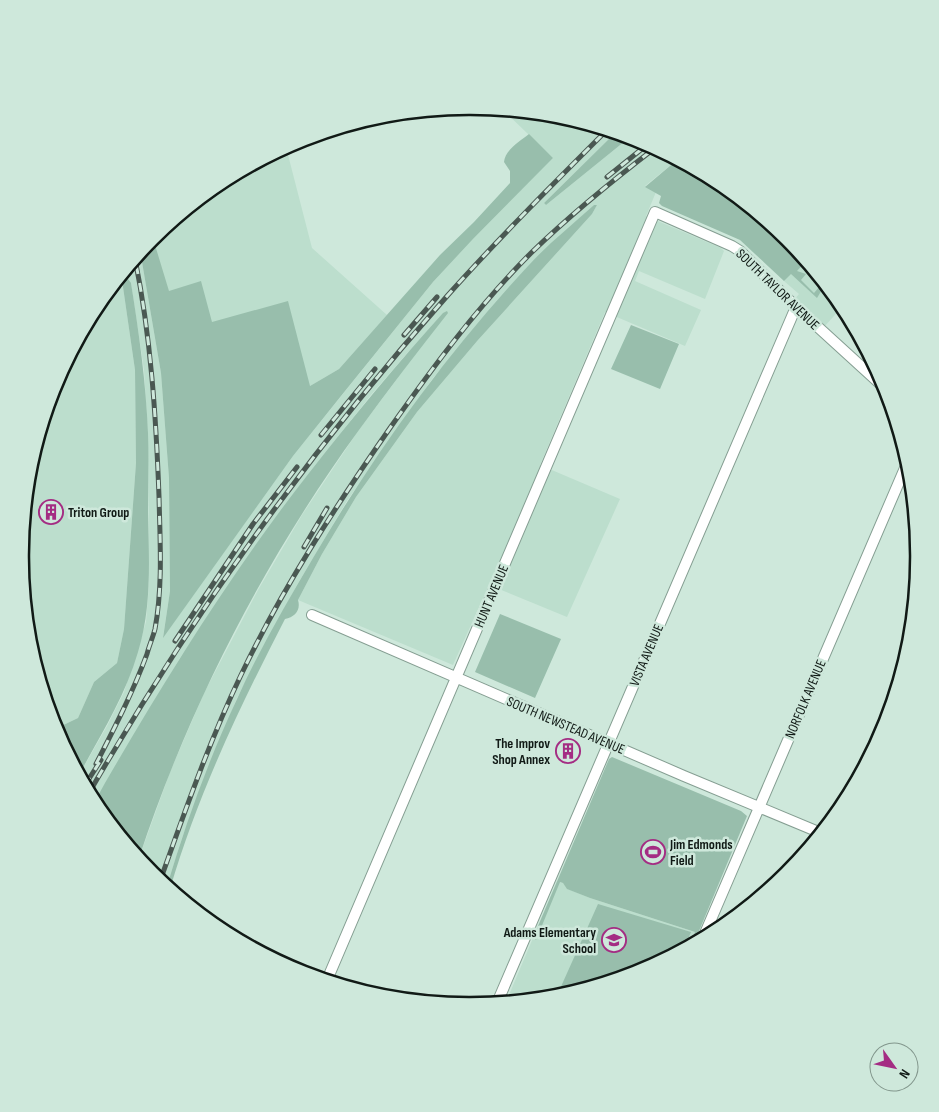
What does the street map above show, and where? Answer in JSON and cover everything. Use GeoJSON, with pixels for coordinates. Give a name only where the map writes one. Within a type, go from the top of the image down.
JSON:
{"type":"FeatureCollection","features":[{"type":"Feature","properties":{"kind":"street","name":"SOUTH TAYLOR AVENUE"},"geometry":{"type":"LineString","coordinates":[[655,212],[736,248],[796,307],[872,376]]}},
{"type":"Feature","properties":{"kind":"street","name":"HUNT AVENUE"},"geometry":{"type":"LineString","coordinates":[[330,974],[655,212]]}},
{"type":"Feature","properties":{"kind":"street","name":"VISTA AVENUE"},"geometry":{"type":"LineString","coordinates":[[500,996],[796,307]]}},
{"type":"Feature","properties":{"kind":"street","name":"NORFOLK AVENUE"},"geometry":{"type":"LineString","coordinates":[[708,926],[903,474]]}},
{"type":"Feature","properties":{"kind":"street","name":"SOUTH NEWSTEAD AVENUE"},"geometry":{"type":"LineString","coordinates":[[312,615],[608,744],[814,831]]}},
{"type":"Feature","properties":{"kind":"shaded area"},"geometry":{"type":"Polygon","coordinates":[[[511,117],[584,130],[609,138],[544,203],[546,205],[622,143],[671,165],[645,186],[656,192],[646,216],[721,248],[724,251],[705,299],[639,271],[635,281],[701,310],[685,346],[605,312],[540,465],[620,499],[567,617],[489,585],[453,665],[298,600],[322,554],[356,497],[417,412],[478,340],[592,214],[597,205],[594,205],[529,265],[433,378],[347,501],[297,585],[237,698],[182,838],[169,878],[142,851],[170,772],[204,693],[258,590],[302,515],[358,431],[397,379],[409,351],[309,473],[237,573],[180,658],[99,794],[83,768],[124,692],[146,622],[149,583],[148,435],[144,370],[131,283],[123,287],[135,370],[136,463],[124,629],[117,663],[94,682],[78,718],[62,726],[52,698],[37,642],[30,585],[29,556],[33,498],[44,442],[62,387],[74,361],[103,311],[142,261],[161,373],[169,478],[170,591],[163,637],[293,456],[433,282],[553,158],[511,117]]]}},
{"type":"Feature","properties":{"kind":"shaded area"},"geometry":{"type":"Polygon","coordinates":[[[529,134],[553,158],[433,282],[293,456],[163,638],[170,591],[169,478],[161,373],[142,261],[155,247],[169,291],[201,281],[212,322],[288,301],[310,386],[339,369],[440,255],[510,183],[510,171],[504,162],[507,154],[529,134]]]}},
{"type":"Feature","properties":{"kind":"shaded area"},"geometry":{"type":"Polygon","coordinates":[[[609,138],[622,143],[546,205],[544,203],[609,138]]]}},
{"type":"Feature","properties":{"kind":"shaded area"},"geometry":{"type":"Polygon","coordinates":[[[288,155],[312,248],[387,315],[339,369],[310,386],[195,538],[149,254],[201,206],[249,174],[288,155]]]}},
{"type":"Feature","properties":{"kind":"shaded area"},"geometry":{"type":"Polygon","coordinates":[[[671,165],[690,174],[738,206],[781,244],[802,266],[797,271],[806,274],[801,280],[814,293],[819,288],[821,291],[817,298],[791,274],[784,281],[740,240],[662,206],[659,203],[661,196],[645,187],[671,165]]]}},
{"type":"Feature","properties":{"kind":"shaded area"},"geometry":{"type":"Polygon","coordinates":[[[594,205],[597,205],[592,214],[478,340],[417,412],[356,497],[322,554],[298,600],[298,610],[292,617],[285,619],[236,718],[193,819],[172,881],[169,878],[199,791],[245,681],[273,627],[336,519],[386,443],[440,370],[497,300],[552,242],[594,205]]]}},
{"type":"Feature","properties":{"kind":"shaded area"},"geometry":{"type":"Polygon","coordinates":[[[800,264],[837,313],[824,327],[794,300],[799,294],[784,281],[800,264]]]}},
{"type":"Feature","properties":{"kind":"shaded area"},"geometry":{"type":"Polygon","coordinates":[[[127,280],[131,283],[137,320],[147,414],[148,601],[146,618],[133,669],[112,715],[83,767],[62,726],[78,718],[94,682],[117,663],[124,629],[136,463],[135,370],[123,287],[127,280]]]}},
{"type":"Feature","properties":{"kind":"shaded area"},"geometry":{"type":"Polygon","coordinates":[[[447,311],[448,313],[359,430],[292,530],[261,582],[232,635],[181,745],[142,851],[99,794],[105,783],[152,703],[254,547],[325,452],[443,313],[447,311]]]}},
{"type":"Feature","properties":{"kind":"shaded area"},"geometry":{"type":"Polygon","coordinates":[[[631,325],[679,344],[660,389],[611,369],[631,325]]]}},
{"type":"Feature","properties":{"kind":"shaded area"},"geometry":{"type":"Polygon","coordinates":[[[500,614],[561,639],[535,698],[475,672],[500,614]]]}},
{"type":"Feature","properties":{"kind":"shaded area","name":"Jim Edmonds Field"},"geometry":{"type":"Polygon","coordinates":[[[612,757],[741,811],[747,816],[698,932],[694,936],[695,932],[567,889],[560,882],[536,940],[533,938],[609,759],[612,757]]]}},
{"type":"Feature","properties":{"kind":"shaded area","name":"Adams Elementary School"},"geometry":{"type":"Polygon","coordinates":[[[557,881],[563,883],[568,889],[590,898],[698,933],[638,963],[584,982],[509,995],[557,881]]]}},
{"type":"Feature","properties":{"kind":"shaded area"},"geometry":{"type":"Polygon","coordinates":[[[598,904],[691,932],[688,939],[638,963],[584,982],[561,987],[598,904]]]}},
{"type":"Feature","properties":{"kind":"railway"},"geometry":{"type":"LineString","coordinates":[[94,785],[169,662],[212,598],[256,535],[349,412],[467,274],[526,211],[601,136]]}},
{"type":"Feature","properties":{"kind":"railway"},"geometry":{"type":"LineString","coordinates":[[607,177],[640,150]]}},
{"type":"Feature","properties":{"kind":"railway"},"geometry":{"type":"LineString","coordinates":[[163,873],[208,751],[241,675],[292,580],[329,518],[369,458],[440,360],[511,273],[576,212],[648,154]]}},
{"type":"Feature","properties":{"kind":"railway"},"geometry":{"type":"LineString","coordinates":[[96,764],[142,668],[155,629],[158,612],[160,563],[158,466],[149,347],[137,267]]}},
{"type":"Feature","properties":{"kind":"railway"},"geometry":{"type":"LineString","coordinates":[[404,335],[437,297]]}},
{"type":"Feature","properties":{"kind":"railway"},"geometry":{"type":"LineString","coordinates":[[321,435],[375,369]]}},
{"type":"Feature","properties":{"kind":"railway"},"geometry":{"type":"LineString","coordinates":[[175,641],[253,524],[297,467]]}},
{"type":"Feature","properties":{"kind":"railway"},"geometry":{"type":"LineString","coordinates":[[304,547],[327,508]]}},
{"type":"Feature","properties":{"kind":"railway"},"geometry":{"type":"LineString","coordinates":[[89,778],[101,760]]}},
{"type":"Feature","properties":{"kind":"place","name":"Triton Group"},"geometry":{"type":"Point","coordinates":[51,512]}},
{"type":"Feature","properties":{"kind":"place","name":"The Improv Shop Annex"},"geometry":{"type":"Point","coordinates":[568,751]}},
{"type":"Feature","properties":{"kind":"place","name":"Jim Edmonds Field"},"geometry":{"type":"Point","coordinates":[653,852]}},
{"type":"Feature","properties":{"kind":"place","name":"Adams Elementary School"},"geometry":{"type":"Point","coordinates":[614,940]}}]}
